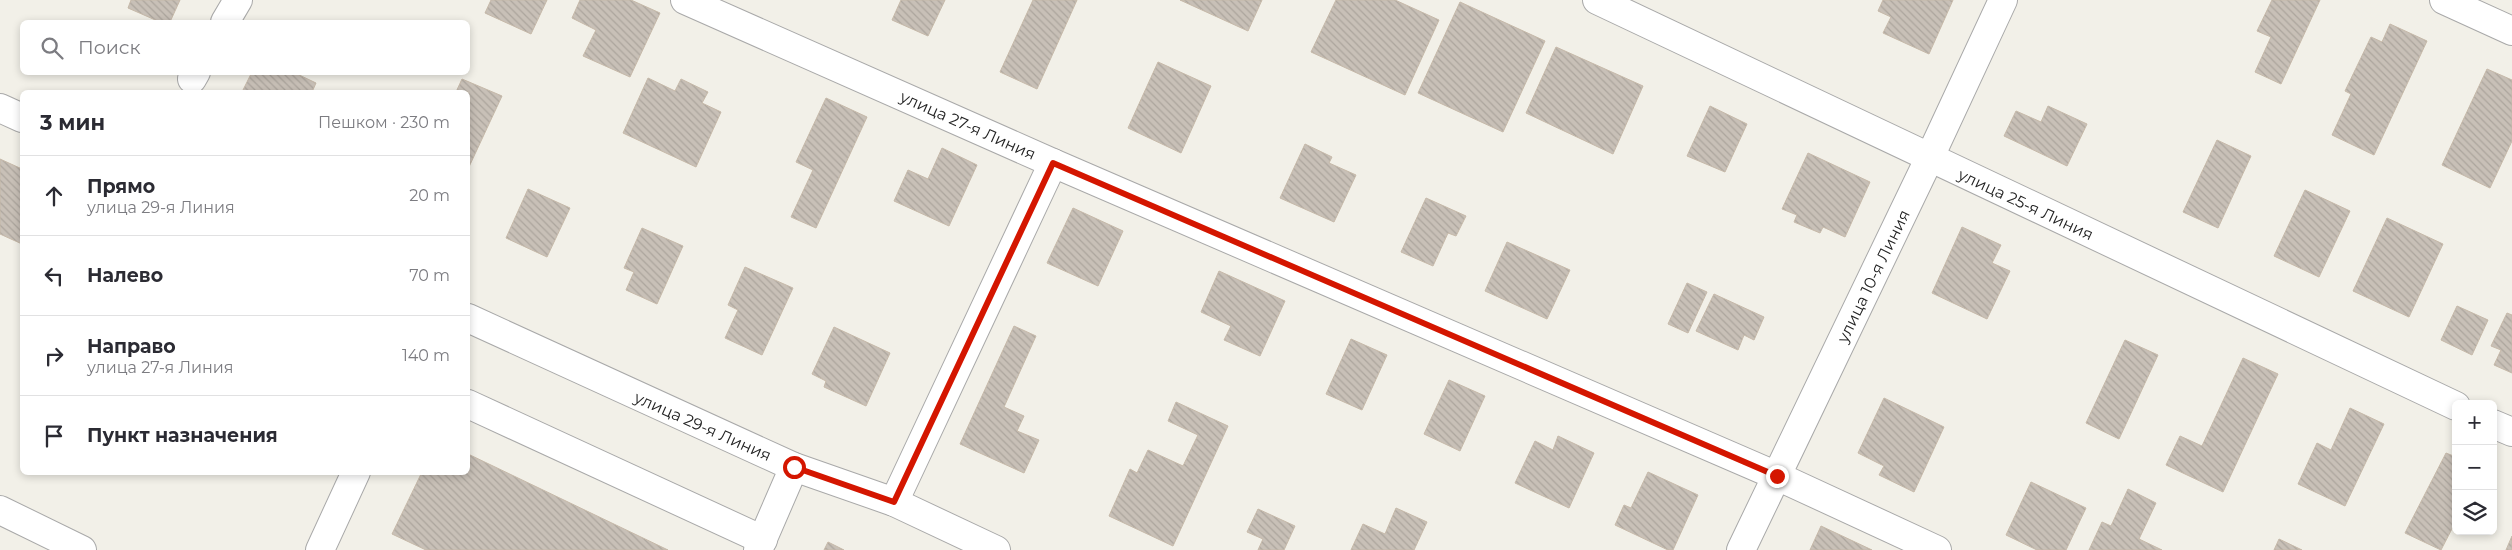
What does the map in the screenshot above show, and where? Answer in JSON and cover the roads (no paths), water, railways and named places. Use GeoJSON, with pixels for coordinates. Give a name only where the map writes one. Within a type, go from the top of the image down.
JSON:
{"type":"FeatureCollection","features":[{"type":"Feature","properties":{"kind":"street"},"geometry":{"type":"LineString","coordinates":[[226,20],[238,0]]}},
{"type":"Feature","properties":{"kind":"street","name":"улица 27-я Линия"},"geometry":{"type":"LineString","coordinates":[[685,0],[1053,163],[1777,476],[1937,550]]}},
{"type":"Feature","properties":{"kind":"street","name":"улица 25-я Линия"},"geometry":{"type":"LineString","coordinates":[[1597,0],[2452,404]]}},
{"type":"Feature","properties":{"kind":"street","name":"улица 10-я Линия"},"geometry":{"type":"LineString","coordinates":[[1741,550],[2003,0]]}},
{"type":"Feature","properties":{"kind":"street"},"geometry":{"type":"LineString","coordinates":[[2444,0],[2512,31]]}},
{"type":"Feature","properties":{"kind":"street"},"geometry":{"type":"LineString","coordinates":[[0,108],[20,117]]}},
{"type":"Feature","properties":{"kind":"street"},"geometry":{"type":"LineString","coordinates":[[894,502],[1053,163]]}},
{"type":"Feature","properties":{"kind":"street","name":"улица 29-я Линия"},"geometry":{"type":"LineString","coordinates":[[470,319],[794,467],[894,502],[996,550]]}},
{"type":"Feature","properties":{"kind":"street"},"geometry":{"type":"LineString","coordinates":[[470,405],[761,545],[794,467]]}},
{"type":"Feature","properties":{"kind":"street"},"geometry":{"type":"LineString","coordinates":[[2497,426],[2512,432]]}},
{"type":"Feature","properties":{"kind":"street"},"geometry":{"type":"LineString","coordinates":[[321,550],[355,475]]}},
{"type":"Feature","properties":{"kind":"street"},"geometry":{"type":"LineString","coordinates":[[0,510],[82,550]]}}]}
